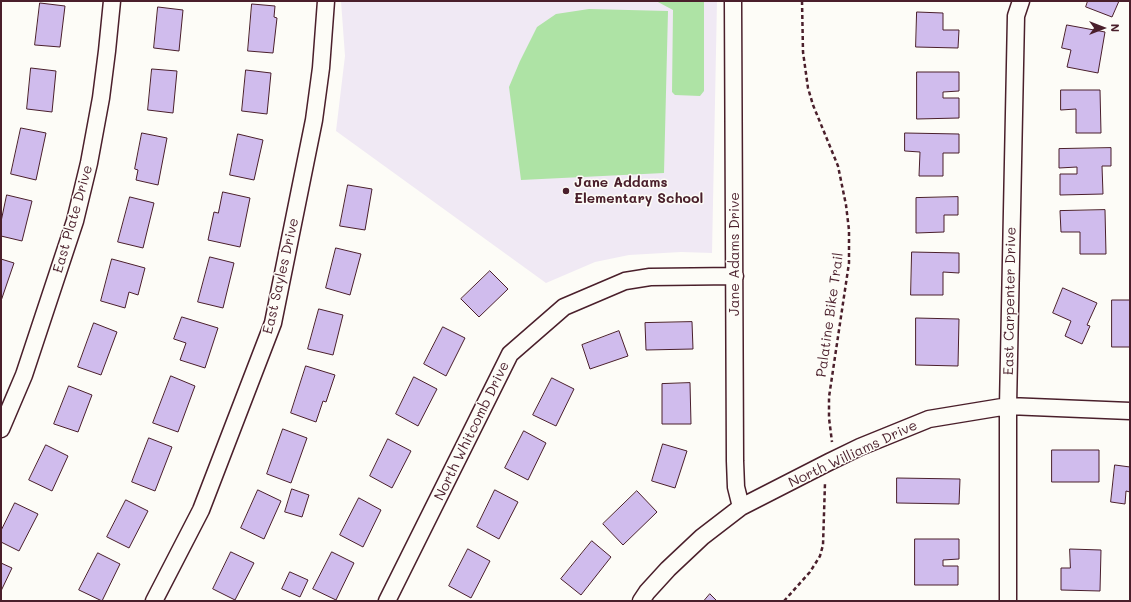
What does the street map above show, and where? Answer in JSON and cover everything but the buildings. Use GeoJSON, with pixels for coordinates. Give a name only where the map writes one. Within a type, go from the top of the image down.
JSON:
{"type":"FeatureCollection","features":[{"type":"Feature","properties":{"kind":"street","name":"East Plate Drive"},"geometry":{"type":"LineString","coordinates":[[1,429],[24,375],[75,221],[89,163],[101,98],[112,1]]}},
{"type":"Feature","properties":{"kind":"street","name":"East Sayles Drive"},"geometry":{"type":"LineString","coordinates":[[154,601],[201,510],[273,323],[314,120],[321,68],[326,1]]}},
{"type":"Feature","properties":{"kind":"street","name":"Jane Adams Drive"},"geometry":{"type":"LineString","coordinates":[[734,1],[735,461],[736,487],[741,507]]}},
{"type":"Feature","properties":{"kind":"street","name":"East Carpenter Drive"},"geometry":{"type":"LineString","coordinates":[[1008,601],[1008,406],[1016,16],[1021,1]]}},
{"type":"Feature","properties":{"kind":"street","name":"North Whitcomb Drive"},"geometry":{"type":"LineString","coordinates":[[387,601],[510,354],[564,307],[625,281],[650,277],[735,276]]}},
{"type":"Feature","properties":{"kind":"street","name":"North Williams Drive"},"geometry":{"type":"LineString","coordinates":[[641,601],[647,592],[668,569],[702,537],[741,507],[860,447],[929,419],[1008,406],[1130,411]]}},
{"type":"Feature","properties":{"kind":"path","name":"Palatine Bike Trail"},"geometry":{"type":"LineString","coordinates":[[784,601],[810,572],[820,556],[823,545],[826,483],[832,441],[829,418],[829,397],[849,263],[849,230],[846,200],[838,166],[813,105],[808,88],[803,52],[802,1]]}},
{"type":"Feature","properties":{"kind":"shaded area","name":"Jane Addams Elementary School"},"geometry":{"type":"Polygon","coordinates":[[[341,1],[717,1],[712,253],[681,252],[629,255],[595,262],[546,283],[336,131],[345,56],[341,1]]]}},
{"type":"Feature","properties":{"kind":"green space"},"geometry":{"type":"Polygon","coordinates":[[[656,1],[704,1],[704,91],[700,96],[675,95],[672,92],[673,10],[656,1]]]}},
{"type":"Feature","properties":{"kind":"green space"},"geometry":{"type":"Polygon","coordinates":[[[589,9],[668,11],[664,173],[521,180],[509,87],[537,27],[556,14],[589,9]]]}},
{"type":"Feature","properties":{"kind":"place","name":"Jane Addams Elementary School"},"geometry":{"type":"Point","coordinates":[566,191]}}]}
